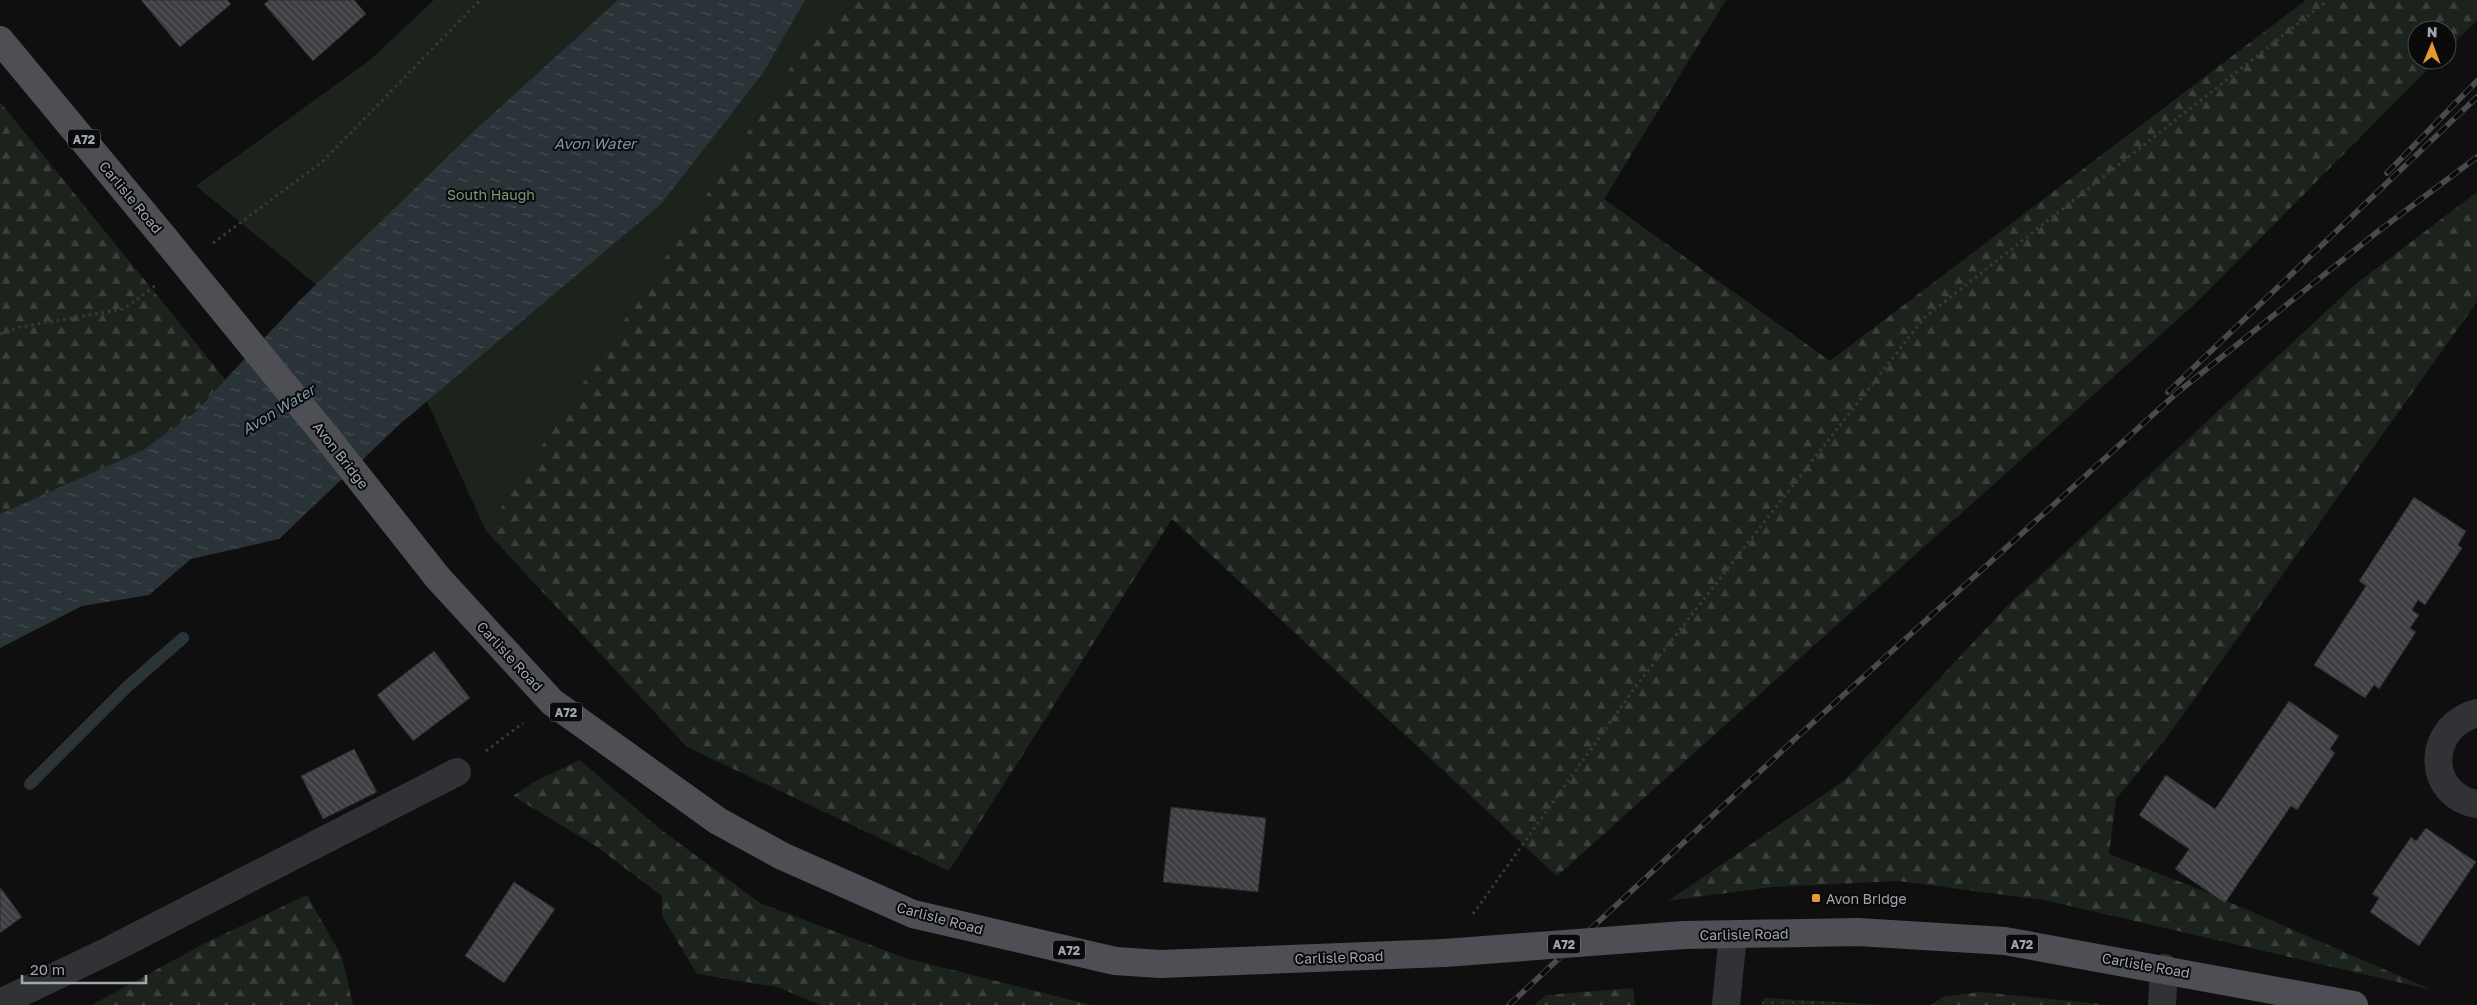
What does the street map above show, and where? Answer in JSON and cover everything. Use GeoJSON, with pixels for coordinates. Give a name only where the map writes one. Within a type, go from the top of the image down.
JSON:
{"type":"FeatureCollection","features":[{"type":"Feature","properties":{"kind":"main road","name":"Carlisle Road"},"geometry":{"type":"LineString","coordinates":[[0,40],[166,240]]}},
{"type":"Feature","properties":{"kind":"main road","name":"Avon Bridge"},"geometry":{"type":"LineString","coordinates":[[166,240],[329,440],[438,578]]}},
{"type":"Feature","properties":{"kind":"main road","name":"Carlisle Road"},"geometry":{"type":"LineString","coordinates":[[438,578],[552,702],[718,821],[782,856],[913,914],[1115,961],[1160,964],[1444,953],[1684,935],[1858,932],[2005,941],[2164,968],[2354,1005]]}},
{"type":"Feature","properties":{"kind":"street"},"geometry":{"type":"LineString","coordinates":[[2477,712],[2465,716],[2449,729],[2439,747],[2438,761],[2441,774],[2448,787],[2458,797],[2477,804]]}},
{"type":"Feature","properties":{"kind":"street"},"geometry":{"type":"LineString","coordinates":[[0,1003],[110,950],[457,772]]}},
{"type":"Feature","properties":{"kind":"street"},"geometry":{"type":"LineString","coordinates":[[1726,1005],[1733,935]]}},
{"type":"Feature","properties":{"kind":"street"},"geometry":{"type":"LineString","coordinates":[[2162,1005],[2164,968]]}},
{"type":"Feature","properties":{"kind":"path"},"geometry":{"type":"LineString","coordinates":[[211,244],[322,162],[480,0]]}},
{"type":"Feature","properties":{"kind":"path"},"geometry":{"type":"LineString","coordinates":[[1444,953],[1639,682],[1924,318],[2328,0]]}},
{"type":"Feature","properties":{"kind":"path"},"geometry":{"type":"LineString","coordinates":[[0,334],[20,327],[124,309],[163,280]]}},
{"type":"Feature","properties":{"kind":"path"},"geometry":{"type":"LineString","coordinates":[[457,772],[552,702]]}},
{"type":"Feature","properties":{"kind":"green space","name":"South Haugh"},"geometry":{"type":"Polygon","coordinates":[[[434,0],[840,0],[785,75],[486,531],[408,360],[196,186],[370,60],[434,0]]]}},
{"type":"Feature","properties":{"kind":"green space"},"geometry":{"type":"Polygon","coordinates":[[[840,0],[1726,0],[1604,199],[1830,361],[2306,0],[2477,0],[2477,20],[2457,40],[2457,20],[2407,20],[2407,70],[2427,70],[2197,302],[1557,876],[1172,519],[949,871],[687,747],[486,531],[785,74],[840,0]]]}},
{"type":"Feature","properties":{"kind":"green space"},"geometry":{"type":"Polygon","coordinates":[[[0,102],[225,379],[194,413],[143,450],[0,514],[0,102]]]}},
{"type":"Feature","properties":{"kind":"green space"},"geometry":{"type":"Polygon","coordinates":[[[2477,192],[2477,302],[2167,737],[2116,799],[2109,854],[2206,892],[2432,990],[2044,900],[1898,881],[1772,887],[1668,901],[1845,780],[2007,606],[2357,283],[2477,192]]]}},
{"type":"Feature","properties":{"kind":"green space"},"geometry":{"type":"Polygon","coordinates":[[[580,760],[660,829],[760,903],[905,958],[1091,1005],[820,1005],[777,987],[697,974],[662,916],[662,896],[597,847],[513,796],[534,782],[580,760]]]}},
{"type":"Feature","properties":{"kind":"green space"},"geometry":{"type":"Polygon","coordinates":[[[307,895],[342,957],[353,1005],[92,1005],[203,944],[307,895]]]}},
{"type":"Feature","properties":{"kind":"green space"},"geometry":{"type":"Polygon","coordinates":[[[1633,988],[1635,1005],[1534,1005],[1546,995],[1633,988]]]}},
{"type":"Feature","properties":{"kind":"green space"},"geometry":{"type":"Polygon","coordinates":[[[1980,992],[2111,1005],[1931,1005],[1942,997],[1980,992]]]}},
{"type":"Feature","properties":{"kind":"green space"},"geometry":{"type":"Polygon","coordinates":[[[1764,998],[1885,1005],[1761,1005],[1764,998]]]}},
{"type":"Feature","properties":{"kind":"water","name":"Avon Water"},"geometry":{"type":"Polygon","coordinates":[[[618,0],[805,0],[763,73],[661,204],[400,424],[279,539],[191,559],[149,595],[82,606],[0,648],[0,514],[143,450],[194,413],[298,302],[473,132],[618,0]]]}},
{"type":"Feature","properties":{"kind":"building"},"geometry":{"type":"Polygon","coordinates":[[[141,0],[227,0],[231,4],[180,47],[141,0]]]}},
{"type":"Feature","properties":{"kind":"building"},"geometry":{"type":"Polygon","coordinates":[[[269,0],[354,0],[366,14],[313,61],[264,4],[269,0]]]}},
{"type":"Feature","properties":{"kind":"building"},"geometry":{"type":"Polygon","coordinates":[[[2414,497],[2466,531],[2458,545],[2462,548],[2425,605],[2418,600],[2412,610],[2419,615],[2410,628],[2416,632],[2379,689],[2374,685],[2365,698],[2314,665],[2366,586],[2359,581],[2414,497]]]}},
{"type":"Feature","properties":{"kind":"building"},"geometry":{"type":"Polygon","coordinates":[[[434,651],[470,698],[413,741],[377,695],[434,651]]]}},
{"type":"Feature","properties":{"kind":"building"},"geometry":{"type":"Polygon","coordinates":[[[2289,701],[2339,736],[2330,749],[2335,753],[2297,810],[2291,806],[2225,903],[2175,869],[2189,849],[2139,815],[2166,775],[2215,809],[2289,701]]]}},
{"type":"Feature","properties":{"kind":"building"},"geometry":{"type":"Polygon","coordinates":[[[354,749],[377,792],[323,819],[301,776],[354,749]]]}},
{"type":"Feature","properties":{"kind":"building"},"geometry":{"type":"Polygon","coordinates":[[[1171,807],[1266,818],[1258,892],[1163,882],[1171,807]]]}},
{"type":"Feature","properties":{"kind":"building"},"geometry":{"type":"Polygon","coordinates":[[[2426,828],[2476,862],[2419,946],[2370,912],[2379,898],[2372,894],[2411,837],[2416,841],[2426,828]]]}},
{"type":"Feature","properties":{"kind":"building"},"geometry":{"type":"Polygon","coordinates":[[[514,882],[555,909],[504,983],[465,956],[514,882]]]}},
{"type":"Feature","properties":{"kind":"building"},"geometry":{"type":"Polygon","coordinates":[[[0,887],[22,917],[0,933],[0,887]]]}},
{"type":"Feature","properties":{"kind":"waterway"},"geometry":{"type":"LineString","coordinates":[[30,784],[128,686],[183,638]]}},
{"type":"Feature","properties":{"kind":"railway"},"geometry":{"type":"LineString","coordinates":[[2387,173],[2477,81]]}},
{"type":"Feature","properties":{"kind":"railway"},"geometry":{"type":"LineString","coordinates":[[2168,392],[2477,97]]}},
{"type":"Feature","properties":{"kind":"railway"},"geometry":{"type":"LineString","coordinates":[[1509,1005],[1796,738],[2178,392],[2376,233],[2477,157]]}},
{"type":"Feature","properties":{"kind":"place","name":"Avon Bridge"},"geometry":{"type":"Point","coordinates":[1816,898]}}]}
